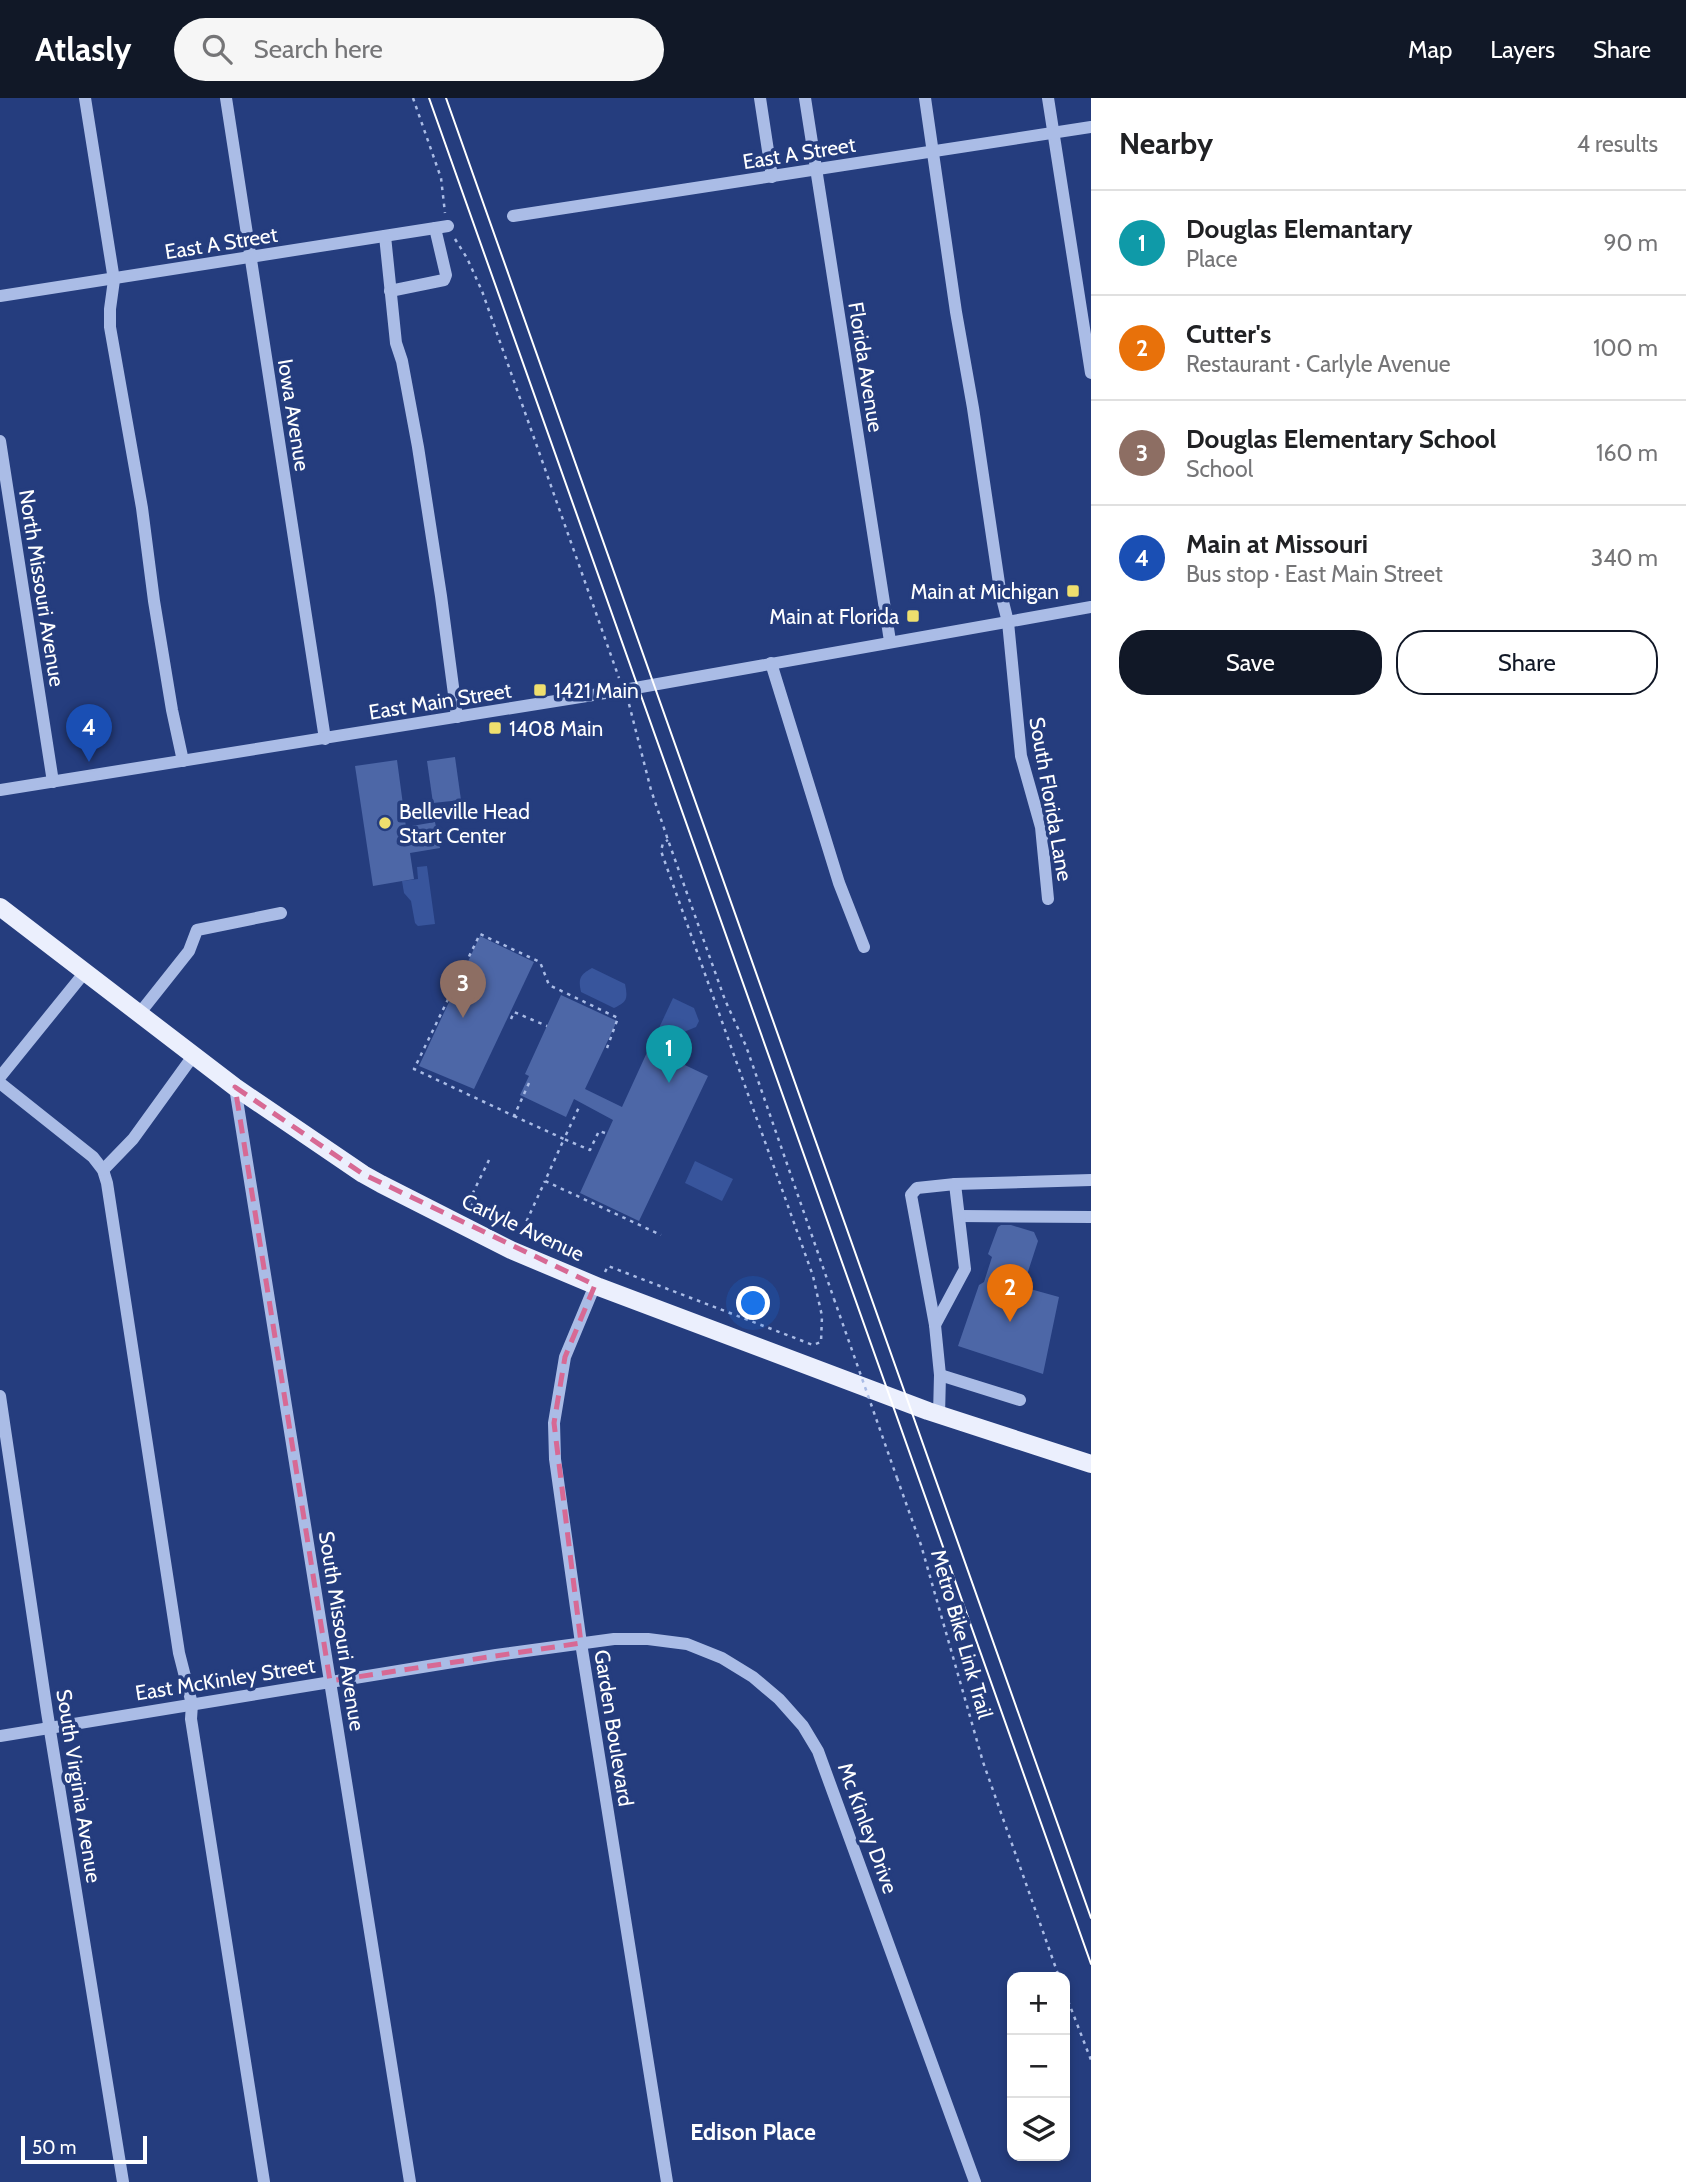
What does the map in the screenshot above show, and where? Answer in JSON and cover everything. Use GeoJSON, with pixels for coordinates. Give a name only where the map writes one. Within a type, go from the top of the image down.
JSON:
{"type":"FeatureCollection","features":[{"type":"Feature","properties":{"kind":"main road","name":"Carlyle Avenue"},"geometry":{"type":"LineString","coordinates":[[0,907],[234,1087],[363,1174],[511,1250],[823,1373],[939,1415],[1091,1464]]}},
{"type":"Feature","properties":{"kind":"street"},"geometry":{"type":"LineString","coordinates":[[85,98],[114,279],[110,327],[142,509],[153,601],[183,761]]}},
{"type":"Feature","properties":{"kind":"street","name":"Iowa Avenue"},"geometry":{"type":"LineString","coordinates":[[226,98],[325,738]]}},
{"type":"Feature","properties":{"kind":"street"},"geometry":{"type":"LineString","coordinates":[[760,98],[772,177]]}},
{"type":"Feature","properties":{"kind":"street","name":"Florida Avenue"},"geometry":{"type":"LineString","coordinates":[[805,98],[890,641]]}},
{"type":"Feature","properties":{"kind":"street","name":"South Florida Lane"},"geometry":{"type":"LineString","coordinates":[[925,98],[1000,590],[1008,622],[1021,756],[1041,827],[1048,899]]}},
{"type":"Feature","properties":{"kind":"street"},"geometry":{"type":"LineString","coordinates":[[1048,98],[1091,373]]}},
{"type":"Feature","properties":{"kind":"street","name":"East A Street"},"geometry":{"type":"LineString","coordinates":[[513,216],[1091,127]]}},
{"type":"Feature","properties":{"kind":"street","name":"East A Street"},"geometry":{"type":"LineString","coordinates":[[0,296],[442,227],[446,275],[444,280],[390,291]]}},
{"type":"Feature","properties":{"kind":"street"},"geometry":{"type":"LineString","coordinates":[[386,236],[397,343],[429,515],[457,717]]}},
{"type":"Feature","properties":{"kind":"street","name":"North Missouri Avenue"},"geometry":{"type":"LineString","coordinates":[[0,441],[53,782]]}},
{"type":"Feature","properties":{"kind":"street","name":"East Main Street"},"geometry":{"type":"LineString","coordinates":[[0,790],[624,691],[890,641],[1091,607]]}},
{"type":"Feature","properties":{"kind":"street"},"geometry":{"type":"LineString","coordinates":[[771,663],[839,883],[864,947]]}},
{"type":"Feature","properties":{"kind":"street"},"geometry":{"type":"LineString","coordinates":[[139,1014],[189,951],[197,930],[281,913]]}},
{"type":"Feature","properties":{"kind":"street"},"geometry":{"type":"LineString","coordinates":[[0,1077],[85,972]]}},
{"type":"Feature","properties":{"kind":"street"},"geometry":{"type":"LineString","coordinates":[[103,1170],[133,1139],[193,1056]]}},
{"type":"Feature","properties":{"kind":"street"},"geometry":{"type":"LineString","coordinates":[[0,1083],[93,1157],[103,1170],[107,1184],[179,1653],[192,1703],[191,1719],[204,1814],[264,2182]]}},
{"type":"Feature","properties":{"kind":"street","name":"South Missouri Avenue"},"geometry":{"type":"LineString","coordinates":[[234,1087],[410,2182]]}},
{"type":"Feature","properties":{"kind":"street"},"geometry":{"type":"LineString","coordinates":[[939,1415],[940,1376],[935,1325],[911,1195],[917,1188],[955,1184],[1091,1180]]}},
{"type":"Feature","properties":{"kind":"street"},"geometry":{"type":"LineString","coordinates":[[935,1325],[965,1269],[955,1184]]}},
{"type":"Feature","properties":{"kind":"street"},"geometry":{"type":"LineString","coordinates":[[960,1216],[1091,1217]]}},
{"type":"Feature","properties":{"kind":"street","name":"Garden Boulevard"},"geometry":{"type":"LineString","coordinates":[[597,1286],[565,1357],[554,1423],[555,1459],[581,1643],[667,2182]]}},
{"type":"Feature","properties":{"kind":"street"},"geometry":{"type":"LineString","coordinates":[[940,1376],[1020,1400]]}},
{"type":"Feature","properties":{"kind":"street","name":"South Virginia Avenue"},"geometry":{"type":"LineString","coordinates":[[0,1396],[50,1729],[124,2182]]}},
{"type":"Feature","properties":{"kind":"street","name":"Mc Kinley Drive"},"geometry":{"type":"LineString","coordinates":[[581,1643],[648,1639],[687,1644],[722,1658],[753,1677],[779,1699],[803,1726],[832,1783],[975,2182]]}},
{"type":"Feature","properties":{"kind":"street","name":"East McKinley Street"},"geometry":{"type":"LineString","coordinates":[[0,1736],[192,1703],[581,1643]]}},
{"type":"Feature","properties":{"kind":"path"},"geometry":{"type":"LineString","coordinates":[[597,1286],[608,1266],[813,1345],[821,1342],[822,1316],[813,1276],[661,851],[663,843],[668,840]]}},
{"type":"Feature","properties":{"kind":"path"},"geometry":{"type":"LineString","coordinates":[[604,1133],[599,1131],[590,1150],[414,1069],[480,934],[540,961],[549,985],[618,1018],[607,1048]]}},
{"type":"Feature","properties":{"kind":"path"},"geometry":{"type":"LineString","coordinates":[[511,1018],[514,1012],[547,1026]]}},
{"type":"Feature","properties":{"kind":"path"},"geometry":{"type":"LineString","coordinates":[[514,1116],[529,1083]]}},
{"type":"Feature","properties":{"kind":"path"},"geometry":{"type":"LineString","coordinates":[[523,1229],[580,1105]]}},
{"type":"Feature","properties":{"kind":"path"},"geometry":{"type":"LineString","coordinates":[[489,1160],[468,1203],[500,1219]]}},
{"type":"Feature","properties":{"kind":"path"},"geometry":{"type":"LineString","coordinates":[[545,1181],[661,1235]]}},
{"type":"Feature","properties":{"kind":"path","name":"Metro Bike Link Trail"},"geometry":{"type":"LineString","coordinates":[[834,1299],[921,1545],[983,1762],[1057,1972]]}},
{"type":"Feature","properties":{"kind":"path"},"geometry":{"type":"LineString","coordinates":[[1070,2006],[1091,2060]]}},
{"type":"Feature","properties":{"kind":"highlighted area"},"geometry":{"type":"Polygon","coordinates":[[[235,1087],[363,1174],[595,1285],[565,1357],[554,1423],[581,1643],[330,1681],[235,1087]]]}},
{"type":"Feature","properties":{"kind":"shaded area"},"geometry":{"type":"Polygon","coordinates":[[[427,866],[435,924],[418,926],[411,901],[404,893],[402,881],[418,879],[417,867],[427,866]]]}},
{"type":"Feature","properties":{"kind":"shaded area"},"geometry":{"type":"Polygon","coordinates":[[[592,968],[625,984],[626,997],[622,1004],[614,1008],[581,992],[581,977],[592,968]]]}},
{"type":"Feature","properties":{"kind":"shaded area"},"geometry":{"type":"Polygon","coordinates":[[[673,998],[694,1008],[699,1021],[696,1027],[674,1036],[659,1028],[673,998]]]}},
{"type":"Feature","properties":{"kind":"shaded area"},"geometry":{"type":"Polygon","coordinates":[[[695,1161],[733,1179],[722,1201],[685,1183],[695,1161]]]}},
{"type":"Feature","properties":{"kind":"building"},"geometry":{"type":"Polygon","coordinates":[[[455,757],[461,800],[433,803],[427,761],[455,757]]]}},
{"type":"Feature","properties":{"kind":"building","name":"Belleville Head Start Center"},"geometry":{"type":"Polygon","coordinates":[[[397,760],[406,827],[435,822],[440,848],[410,853],[414,879],[373,886],[355,766],[397,760]]]}},
{"type":"Feature","properties":{"kind":"building"},"geometry":{"type":"Polygon","coordinates":[[[480,936],[534,962],[474,1089],[419,1066],[480,936]]]}},
{"type":"Feature","properties":{"kind":"building"},"geometry":{"type":"Polygon","coordinates":[[[561,995],[617,1021],[585,1089],[622,1107],[649,1048],[708,1076],[639,1221],[580,1193],[613,1120],[574,1099],[566,1117],[520,1095],[529,1076],[525,1074],[561,995]]]}},
{"type":"Feature","properties":{"kind":"building"},"geometry":{"type":"Polygon","coordinates":[[[1001,1225],[1034,1232],[1038,1241],[1023,1287],[1059,1297],[1043,1374],[958,1346],[979,1285],[984,1282],[992,1257],[988,1254],[1001,1225]]]}},
{"type":"Feature","properties":{"kind":"tram line"},"geometry":{"type":"LineString","coordinates":[[429,98],[1091,1964]]}},
{"type":"Feature","properties":{"kind":"tram line"},"geometry":{"type":"LineString","coordinates":[[446,98],[1091,1918]]}},
{"type":"Feature","properties":{"kind":"place","name":"Main at Michigan"},"geometry":{"type":"Point","coordinates":[1073,591]}},
{"type":"Feature","properties":{"kind":"place","name":"Main at Florida"},"geometry":{"type":"Point","coordinates":[913,616]}},
{"type":"Feature","properties":{"kind":"place","name":"1421 Main"},"geometry":{"type":"Point","coordinates":[540,690]}},
{"type":"Feature","properties":{"kind":"place","name":"1408 Main"},"geometry":{"type":"Point","coordinates":[495,728]}},
{"type":"Feature","properties":{"kind":"place","name":"Main at Missouri"},"geometry":{"type":"Point","coordinates":[89,762]}},
{"type":"Feature","properties":{"kind":"place","name":"Belleville Head Start Center"},"geometry":{"type":"Point","coordinates":[385,823]}},
{"type":"Feature","properties":{"kind":"place","name":"Douglas Elementary School"},"geometry":{"type":"Point","coordinates":[463,1018]}},
{"type":"Feature","properties":{"kind":"place","name":"Douglas Elemantary"},"geometry":{"type":"Point","coordinates":[669,1083]}},
{"type":"Feature","properties":{"kind":"place","name":"Cutter's"},"geometry":{"type":"Point","coordinates":[1010,1322]}},
{"type":"Feature","properties":{"kind":"district","name":"Edison Place"},"geometry":{"type":"Point","coordinates":[753,2132]}}]}
